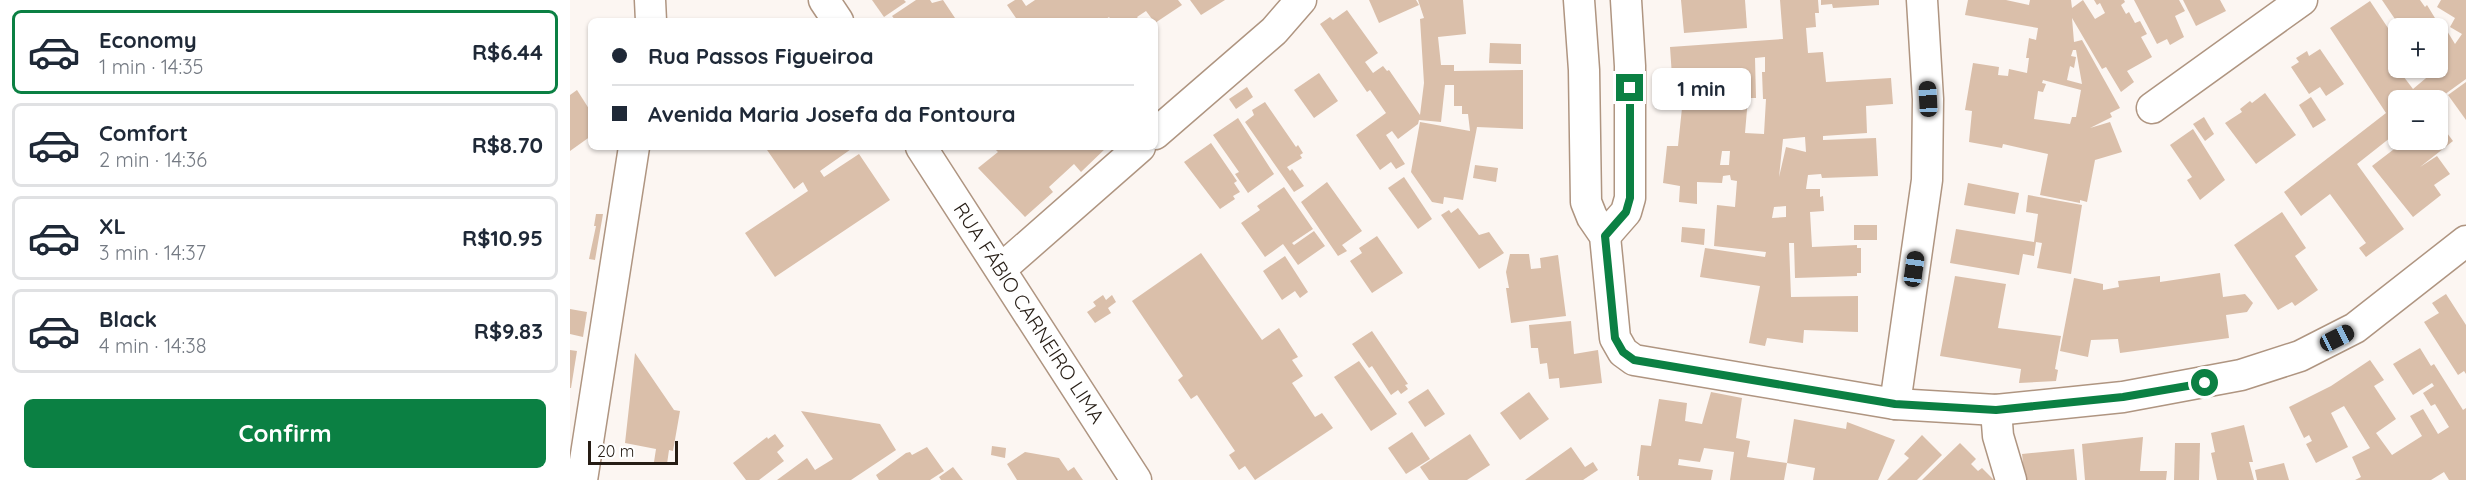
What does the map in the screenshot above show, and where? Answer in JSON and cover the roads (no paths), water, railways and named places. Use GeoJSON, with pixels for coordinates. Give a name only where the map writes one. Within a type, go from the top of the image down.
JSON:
{"type":"FeatureCollection","features":[{"type":"Feature","properties":{"kind":"street"},"geometry":{"type":"LineString","coordinates":[[651,0],[651,18]]}},
{"type":"Feature","properties":{"kind":"street"},"geometry":{"type":"LineString","coordinates":[[824,0],[836,18]]}},
{"type":"Feature","properties":{"kind":"street"},"geometry":{"type":"LineString","coordinates":[[1158,131],[1274,31],[1301,0]]}},
{"type":"Feature","properties":{"kind":"street"},"geometry":{"type":"LineString","coordinates":[[1579,0],[1584,70],[1586,202],[1592,217],[1605,236],[1615,338],[1623,352],[1634,360],[1895,404],[1996,410],[2123,397],[2241,375],[2300,356],[2355,328],[2466,241]]}},
{"type":"Feature","properties":{"kind":"street"},"geometry":{"type":"LineString","coordinates":[[1605,236],[1626,212],[1630,198],[1630,66],[1626,0]]}},
{"type":"Feature","properties":{"kind":"street"},"geometry":{"type":"LineString","coordinates":[[1895,404],[1927,180],[1928,99],[1922,0]]}},
{"type":"Feature","properties":{"kind":"street"},"geometry":{"type":"LineString","coordinates":[[2152,108],[2302,0]]}},
{"type":"Feature","properties":{"kind":"street"},"geometry":{"type":"LineString","coordinates":[[1584,70],[1630,66]]}},
{"type":"Feature","properties":{"kind":"street"},"geometry":{"type":"LineString","coordinates":[[582,480],[634,150]]}},
{"type":"Feature","properties":{"kind":"street","name":"RUA FÁBIO CARNEIRO LIMA"},"geometry":{"type":"LineString","coordinates":[[923,150],[1136,480]]}},
{"type":"Feature","properties":{"kind":"street"},"geometry":{"type":"LineString","coordinates":[[1001,268],[1137,150]]}},
{"type":"Feature","properties":{"kind":"street"},"geometry":{"type":"LineString","coordinates":[[1996,410],[1998,435],[2011,480]]}}]}
